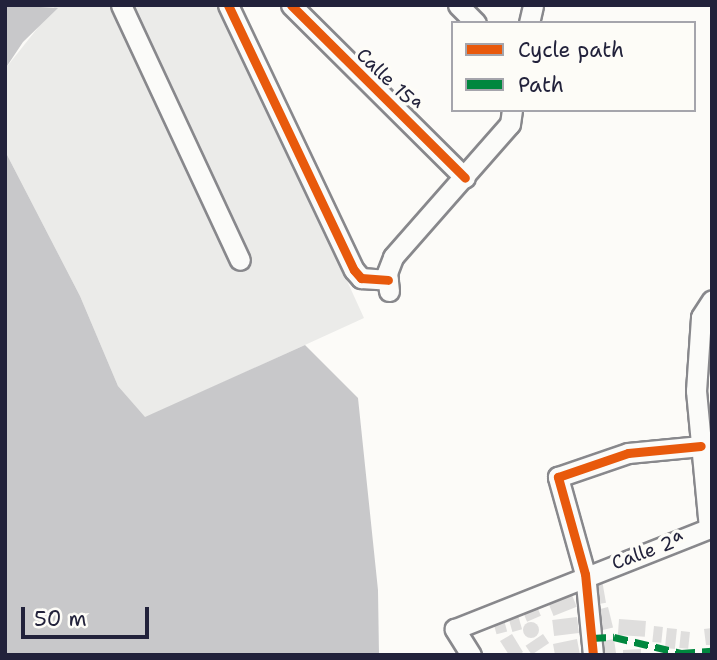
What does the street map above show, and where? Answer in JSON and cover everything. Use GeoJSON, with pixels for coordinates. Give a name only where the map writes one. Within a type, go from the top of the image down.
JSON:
{"type":"FeatureCollection","features":[{"type":"Feature","properties":{"kind":"street"},"geometry":{"type":"LineString","coordinates":[[121,5],[240,260]]}},
{"type":"Feature","properties":{"kind":"street"},"geometry":{"type":"LineString","coordinates":[[228,5],[316,182],[354,270],[361,278],[389,286],[393,257],[510,124],[512,112]]}},
{"type":"Feature","properties":{"kind":"street","name":"Calle 15ª"},"geometry":{"type":"LineString","coordinates":[[291,5],[465,178]]}},
{"type":"Feature","properties":{"kind":"street"},"geometry":{"type":"LineString","coordinates":[[458,5],[474,21]]}},
{"type":"Feature","properties":{"kind":"street"},"geometry":{"type":"LineString","coordinates":[[711,528],[696,391],[705,352],[701,317],[712,300]]}},
{"type":"Feature","properties":{"kind":"street"},"geometry":{"type":"LineString","coordinates":[[593,655],[585,574],[558,477],[628,453],[701,446]]}},
{"type":"Feature","properties":{"kind":"street","name":"Calle 2ª"},"geometry":{"type":"LineString","coordinates":[[471,655],[455,629],[585,574],[711,528]]}},
{"type":"Feature","properties":{"kind":"shaded area"},"geometry":{"type":"Polygon","coordinates":[[[5,5],[58,8],[23,42],[5,69],[5,5]]]}},
{"type":"Feature","properties":{"kind":"shaded area"},"geometry":{"type":"Polygon","coordinates":[[[56,5],[221,5],[364,318],[145,418],[118,386],[80,296],[5,151],[5,69],[56,5]]]}},
{"type":"Feature","properties":{"kind":"shaded area"},"geometry":{"type":"Polygon","coordinates":[[[5,151],[80,296],[118,386],[145,417],[305,345],[358,398],[378,590],[379,655],[5,655],[5,151]]]}},
{"type":"Feature","properties":{"kind":"building"},"geometry":{"type":"Polygon","coordinates":[[[602,580],[606,603],[594,605],[590,582],[602,580]]]}},
{"type":"Feature","properties":{"kind":"building"},"geometry":{"type":"Polygon","coordinates":[[[570,590],[577,607],[554,616],[547,599],[570,590]]]}},
{"type":"Feature","properties":{"kind":"building"},"geometry":{"type":"Polygon","coordinates":[[[535,602],[541,616],[527,622],[521,608],[535,602]]]}},
{"type":"Feature","properties":{"kind":"building"},"geometry":{"type":"Polygon","coordinates":[[[608,607],[613,627],[599,631],[593,611],[608,607]]]}},
{"type":"Feature","properties":{"kind":"building"},"geometry":{"type":"Polygon","coordinates":[[[516,608],[522,629],[512,632],[506,611],[516,608]]]}},
{"type":"Feature","properties":{"kind":"building"},"geometry":{"type":"Polygon","coordinates":[[[503,616],[507,631],[497,634],[492,619],[503,616]]]}},
{"type":"Feature","properties":{"kind":"building"},"geometry":{"type":"Polygon","coordinates":[[[577,617],[579,633],[554,636],[552,620],[577,617]]]}},
{"type":"Feature","properties":{"kind":"building"},"geometry":{"type":"Polygon","coordinates":[[[619,619],[646,621],[645,637],[618,635],[619,619]]]}},
{"type":"Feature","properties":{"kind":"building"},"geometry":{"type":"Polygon","coordinates":[[[531,622],[537,624],[537,636],[531,638],[525,636],[523,630],[525,624],[531,622]]]}},
{"type":"Feature","properties":{"kind":"building"},"geometry":{"type":"Polygon","coordinates":[[[654,626],[663,627],[661,643],[652,642],[654,626]]]}},
{"type":"Feature","properties":{"kind":"building"},"geometry":{"type":"Polygon","coordinates":[[[667,628],[677,629],[675,649],[665,648],[667,628]]]}},
{"type":"Feature","properties":{"kind":"building"},"geometry":{"type":"Polygon","coordinates":[[[712,628],[712,645],[706,645],[704,629],[712,628]]]}},
{"type":"Feature","properties":{"kind":"building"},"geometry":{"type":"Polygon","coordinates":[[[681,631],[690,632],[688,649],[679,648],[681,631]]]}},
{"type":"Feature","properties":{"kind":"building"},"geometry":{"type":"Polygon","coordinates":[[[512,634],[523,652],[519,655],[509,655],[500,641],[512,634]]]}},
{"type":"Feature","properties":{"kind":"building"},"geometry":{"type":"Polygon","coordinates":[[[543,634],[549,643],[532,655],[526,646],[543,634]]]}},
{"type":"Feature","properties":{"kind":"building"},"geometry":{"type":"Polygon","coordinates":[[[577,639],[580,655],[555,655],[553,644],[577,639]]]}},
{"type":"Feature","properties":{"kind":"building"},"geometry":{"type":"Polygon","coordinates":[[[614,639],[616,653],[602,655],[597,642],[614,639]]]}},
{"type":"Feature","properties":{"kind":"building"},"geometry":{"type":"Polygon","coordinates":[[[641,649],[641,655],[623,655],[623,650],[641,649]]]}},
{"type":"Feature","properties":{"kind":"marked path"},"geometry":{"type":"LineString","coordinates":[[592,638],[614,637],[681,653],[712,651]]}},
{"type":"Feature","properties":{"kind":"cycle path"},"geometry":{"type":"LineString","coordinates":[[228,5],[354,270],[361,278],[388,280]]}},
{"type":"Feature","properties":{"kind":"cycle path"},"geometry":{"type":"LineString","coordinates":[[291,5],[465,178]]}},
{"type":"Feature","properties":{"kind":"cycle path"},"geometry":{"type":"LineString","coordinates":[[593,655],[585,574],[558,477],[628,453],[701,446]]}}]}
